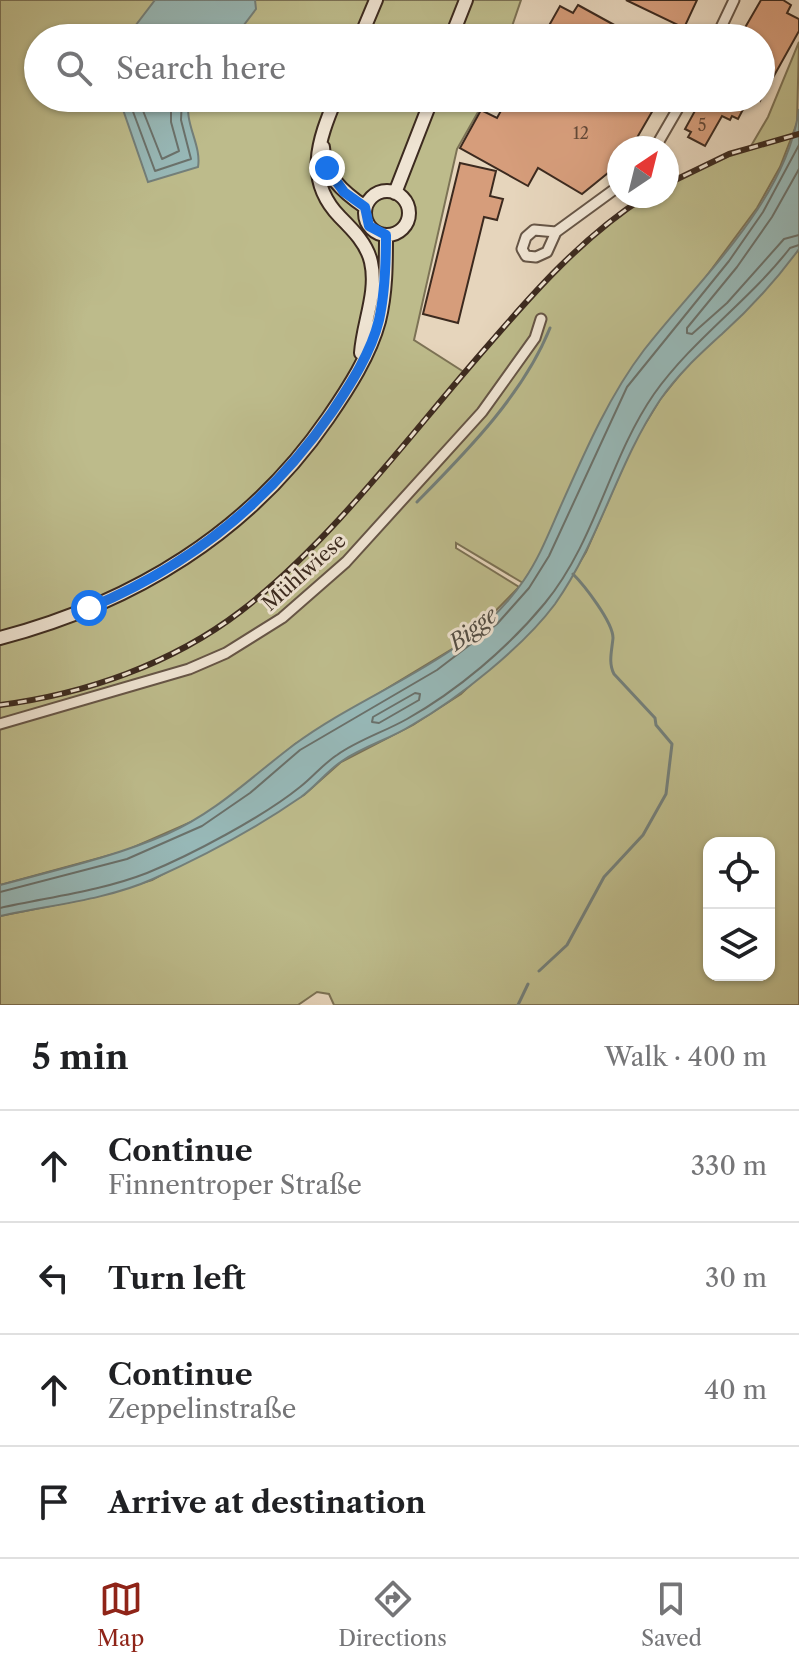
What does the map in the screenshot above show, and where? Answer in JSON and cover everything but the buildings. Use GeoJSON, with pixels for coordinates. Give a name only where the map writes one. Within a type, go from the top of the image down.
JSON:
{"type":"FeatureCollection","features":[{"type":"Feature","properties":{"kind":"main road"},"geometry":{"type":"LineString","coordinates":[[366,24],[376,0]]}},
{"type":"Feature","properties":{"kind":"main road"},"geometry":{"type":"LineString","coordinates":[[457,24],[466,0]]}},
{"type":"Feature","properties":{"kind":"main road"},"geometry":{"type":"LineString","coordinates":[[332,112],[317,161],[318,184],[328,202],[364,244],[371,261],[370,305],[363,331],[360,365]]}},
{"type":"Feature","properties":{"kind":"main road"},"geometry":{"type":"LineString","coordinates":[[395,193],[427,112]]}},
{"type":"Feature","properties":{"kind":"main road"},"geometry":{"type":"LineString","coordinates":[[323,140],[327,168],[334,181],[365,207],[369,226],[386,235],[398,232],[408,215],[407,205],[395,193],[382,192],[373,196],[365,207]]}},
{"type":"Feature","properties":{"kind":"main road"},"geometry":{"type":"LineString","coordinates":[[0,638],[52,622],[123,594],[194,553],[227,529],[301,456],[360,365],[378,322],[386,235]]}},
{"type":"Feature","properties":{"kind":"street"},"geometry":{"type":"LineString","coordinates":[[723,24],[734,0]]}},
{"type":"Feature","properties":{"kind":"street"},"geometry":{"type":"LineString","coordinates":[[662,136],[676,112]]}},
{"type":"Feature","properties":{"kind":"street"},"geometry":{"type":"LineString","coordinates":[[556,232],[607,195]]}},
{"type":"Feature","properties":{"kind":"street","name":"Mühlwiese"},"geometry":{"type":"LineString","coordinates":[[0,724],[189,669],[226,653],[282,618],[346,562],[482,412],[535,338],[541,319]]}},
{"type":"Feature","properties":{"kind":"shaded area"},"geometry":{"type":"Polygon","coordinates":[[[0,0],[521,0],[513,24],[24,24],[24,112],[478,112],[457,149],[414,340],[464,372],[574,251],[630,208],[679,208],[679,179],[751,146],[770,112],[775,112],[775,100],[799,42],[797,123],[780,167],[757,208],[697,289],[560,509],[542,552],[523,583],[456,543],[456,548],[519,587],[467,640],[295,744],[245,787],[198,819],[125,851],[0,885],[0,0]]]}},
{"type":"Feature","properties":{"kind":"shaded area"},"geometry":{"type":"Polygon","coordinates":[[[799,249],[799,1005],[334,1005],[329,994],[317,992],[298,1005],[0,1005],[0,916],[95,897],[152,880],[304,795],[341,762],[413,725],[461,694],[553,606],[586,552],[634,442],[661,398],[699,351],[740,316],[799,249]]]}},
{"type":"Feature","properties":{"kind":"water"},"geometry":{"type":"Polygon","coordinates":[[[155,0],[255,0],[256,9],[245,24],[137,24],[155,0]]]}},
{"type":"Feature","properties":{"kind":"water"},"geometry":{"type":"Polygon","coordinates":[[[799,109],[799,249],[763,293],[689,365],[660,400],[632,450],[571,579],[555,604],[526,637],[489,670],[430,714],[342,761],[301,797],[210,851],[153,879],[116,892],[0,916],[0,885],[106,856],[185,825],[218,804],[324,724],[447,653],[476,632],[501,608],[534,563],[597,427],[631,368],[759,207],[791,143],[799,109]]]}},
{"type":"Feature","properties":{"kind":"water"},"geometry":{"type":"Polygon","coordinates":[[[124,112],[188,112],[198,167],[148,182],[124,112]]]}},
{"type":"Feature","properties":{"kind":"waterway"},"geometry":{"type":"LineString","coordinates":[[417,502],[473,443],[509,399],[539,353],[550,328]]}},
{"type":"Feature","properties":{"kind":"waterway"},"geometry":{"type":"LineString","coordinates":[[539,971],[567,945],[604,877],[643,835],[666,794],[672,744],[656,725],[655,718],[614,674],[612,631],[597,604],[573,574]]}},
{"type":"Feature","properties":{"kind":"waterway"},"geometry":{"type":"LineString","coordinates":[[518,1005],[528,984]]}},
{"type":"Feature","properties":{"kind":"railway"},"geometry":{"type":"LineString","coordinates":[[679,178],[729,154],[799,134]]}},
{"type":"Feature","properties":{"kind":"railway"},"geometry":{"type":"LineString","coordinates":[[0,705],[64,693],[126,674],[186,646],[241,611],[338,521],[559,267],[629,208]]}},
{"type":"Feature","properties":{"kind":"route"},"geometry":{"type":"LineString","coordinates":[[89,608],[123,594],[194,553],[252,507],[301,456],[360,365],[378,322],[383,296],[386,235],[374,232],[365,220],[365,207],[344,192],[327,168]]}},
{"type":"Feature","properties":{"kind":"water label","name":"Bigge"},"geometry":{"type":"Point","coordinates":[473,629]}}]}
